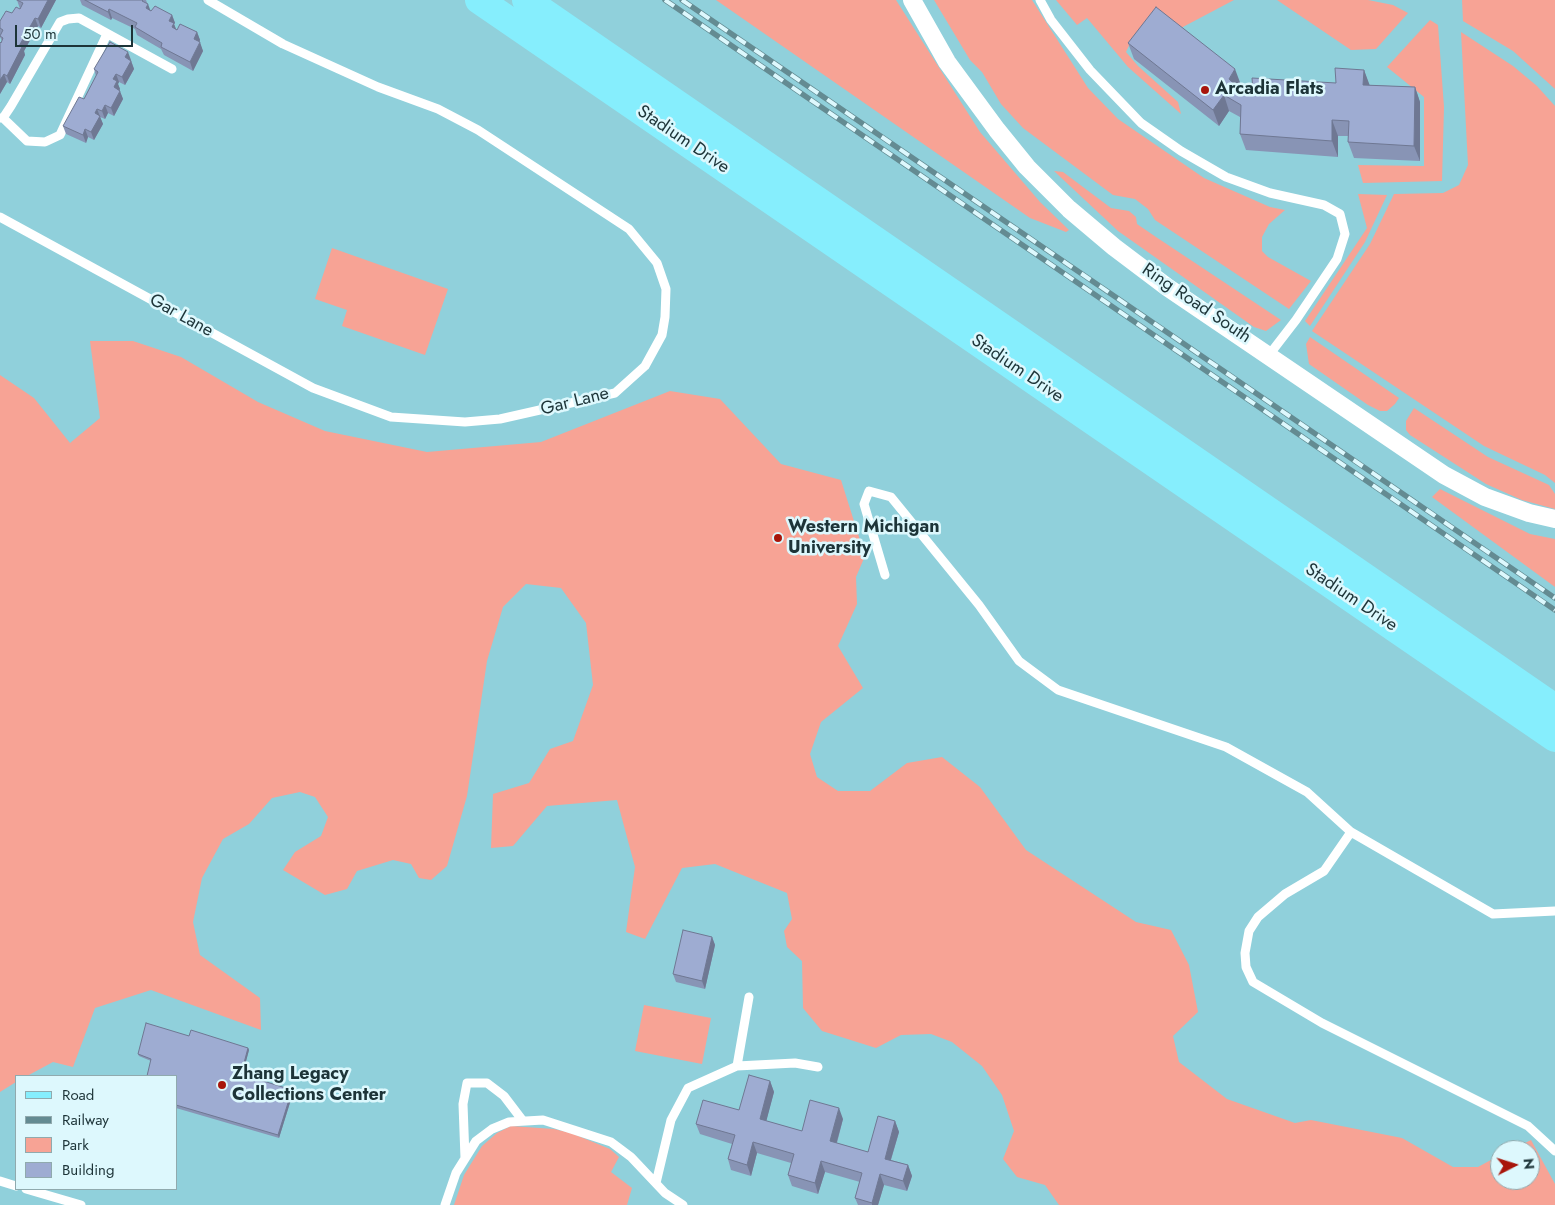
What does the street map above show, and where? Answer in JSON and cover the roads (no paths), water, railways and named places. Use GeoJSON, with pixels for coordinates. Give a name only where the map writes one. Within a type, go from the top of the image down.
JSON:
{"type":"FeatureCollection","features":[{"type":"Feature","properties":{"kind":"main road","name":"Stadium Drive"},"geometry":{"type":"LineString","coordinates":[[479,0],[1555,738]]}},
{"type":"Feature","properties":{"kind":"main road","name":"Stadium Drive"},"geometry":{"type":"LineString","coordinates":[[526,0],[1555,708]]}},
{"type":"Feature","properties":{"kind":"street","name":"Ring Road South"},"geometry":{"type":"LineString","coordinates":[[912,0],[947,62],[1027,167],[1069,210],[1114,247],[1167,287],[1270,355],[1444,475],[1485,497],[1529,513],[1555,519]]}},
{"type":"Feature","properties":{"kind":"lane","name":"Gar Lane"},"geometry":{"type":"LineString","coordinates":[[0,217],[313,388],[391,416],[465,422],[500,419],[614,393],[645,366],[662,335],[666,289],[656,262],[629,229],[478,130],[438,109],[378,88],[283,44],[208,0]]}},
{"type":"Feature","properties":{"kind":"lane"},"geometry":{"type":"LineString","coordinates":[[1040,0],[1051,20],[1090,70],[1140,122],[1181,151],[1226,177],[1270,193],[1324,205],[1340,214],[1345,234],[1337,259],[1270,355]]}},
{"type":"Feature","properties":{"kind":"lane"},"geometry":{"type":"LineString","coordinates":[[107,34],[60,135],[45,142],[26,141],[1,118],[60,22],[79,18],[172,69]]}},
{"type":"Feature","properties":{"kind":"lane"},"geometry":{"type":"LineString","coordinates":[[885,575],[864,504],[869,491],[891,497],[979,605],[1020,661],[1058,690],[1226,747],[1307,792],[1351,832],[1493,914],[1555,911]]}},
{"type":"Feature","properties":{"kind":"lane"},"geometry":{"type":"LineString","coordinates":[[1351,832],[1324,871],[1284,894],[1258,917],[1249,931],[1245,953],[1246,967],[1253,982],[1322,1023],[1528,1126],[1555,1151]]}},
{"type":"Feature","properties":{"kind":"lane"},"geometry":{"type":"LineString","coordinates":[[737,1066],[749,997]]}},
{"type":"Feature","properties":{"kind":"lane"},"geometry":{"type":"LineString","coordinates":[[656,1183],[671,1120],[688,1088],[708,1077],[737,1066],[795,1063],[818,1067]]}},
{"type":"Feature","properties":{"kind":"lane"},"geometry":{"type":"LineString","coordinates":[[465,1158],[463,1104],[467,1083],[487,1083],[504,1096],[523,1121]]}},
{"type":"Feature","properties":{"kind":"lane"},"geometry":{"type":"LineString","coordinates":[[445,1205],[456,1173],[476,1141],[492,1129],[509,1122],[543,1120],[611,1142],[631,1156],[656,1183],[683,1205]]}},
{"type":"Feature","properties":{"kind":"lane"},"geometry":{"type":"LineString","coordinates":[[0,1181],[15,1186]]}},
{"type":"Feature","properties":{"kind":"lane"},"geometry":{"type":"LineString","coordinates":[[29,1190],[81,1205]]}},
{"type":"Feature","properties":{"kind":"railway"},"geometry":{"type":"LineString","coordinates":[[665,0],[1555,610]]}},
{"type":"Feature","properties":{"kind":"railway"},"geometry":{"type":"LineString","coordinates":[[682,0],[1555,598]]}},
{"type":"Feature","properties":{"kind":"place","name":"Arcadia Flats"},"geometry":{"type":"Point","coordinates":[1205,90]}},
{"type":"Feature","properties":{"kind":"place","name":"Western Michigan University"},"geometry":{"type":"Point","coordinates":[778,538]}},
{"type":"Feature","properties":{"kind":"place","name":"Zhang Legacy Collections Center"},"geometry":{"type":"Point","coordinates":[222,1085]}}]}
